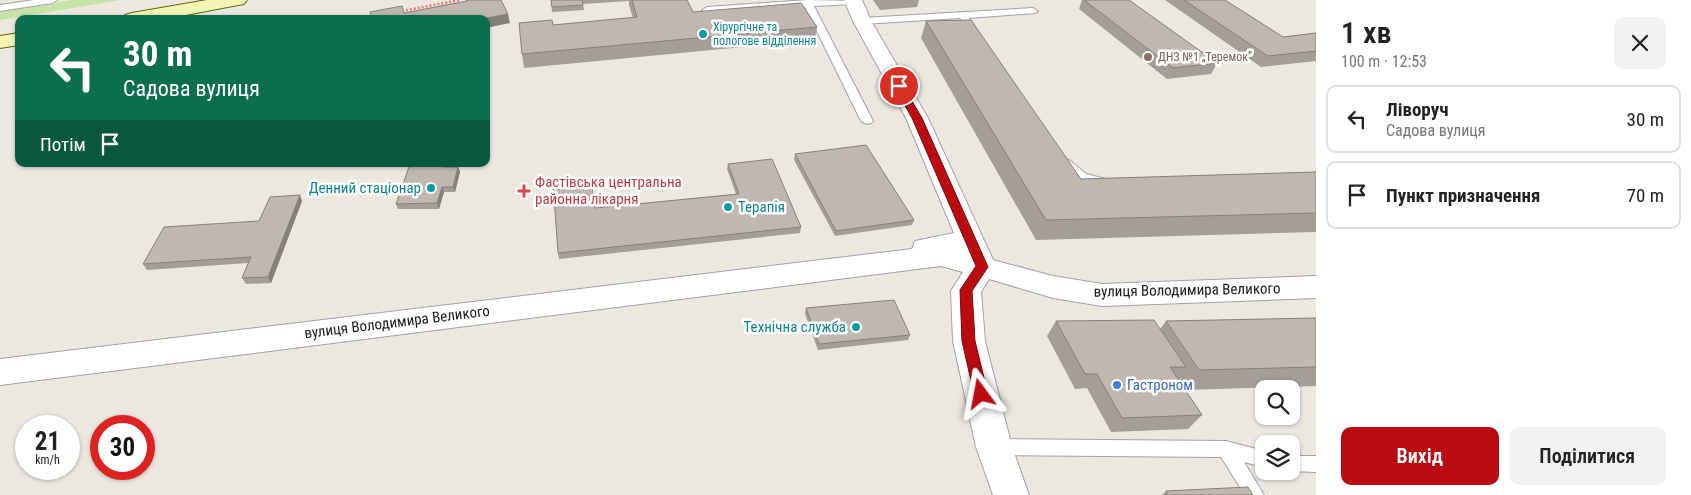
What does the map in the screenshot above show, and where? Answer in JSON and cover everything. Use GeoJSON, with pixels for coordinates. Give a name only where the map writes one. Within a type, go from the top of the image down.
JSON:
{"type":"FeatureCollection","features":[{"type":"Feature","properties":{"kind":"main road"},"geometry":{"type":"LineString","coordinates":[[154,15],[238,0]]}},
{"type":"Feature","properties":{"kind":"main road"},"geometry":{"type":"LineString","coordinates":[[0,42],[15,40]]}},
{"type":"Feature","properties":{"kind":"street"},"geometry":{"type":"LineString","coordinates":[[856,7],[917,118],[982,267],[966,290],[969,341],[994,448],[1011,495]]}},
{"type":"Feature","properties":{"kind":"street","name":"вулиця Володимира Великого"},"geometry":{"type":"LineString","coordinates":[[794,273],[970,240]]}},
{"type":"Feature","properties":{"kind":"street","name":"вулиця Володимира Великого"},"geometry":{"type":"LineString","coordinates":[[0,372],[941,256],[1053,287],[1102,295],[1316,287]]}},
{"type":"Feature","properties":{"kind":"lane"},"geometry":{"type":"LineString","coordinates":[[0,8],[52,0]]}},
{"type":"Feature","properties":{"kind":"lane"},"geometry":{"type":"LineString","coordinates":[[808,3],[868,121]]}},
{"type":"Feature","properties":{"kind":"lane"},"geometry":{"type":"LineString","coordinates":[[706,10],[808,3],[963,16],[1033,11]]}},
{"type":"Feature","properties":{"kind":"lane"},"geometry":{"type":"LineString","coordinates":[[963,16],[985,49]]}},
{"type":"Feature","properties":{"kind":"lane"},"geometry":{"type":"LineString","coordinates":[[1059,154],[1070,170],[1088,181],[1118,183]]}},
{"type":"Feature","properties":{"kind":"lane"},"geometry":{"type":"LineString","coordinates":[[994,448],[1226,449],[1255,457]]}},
{"type":"Feature","properties":{"kind":"lane"},"geometry":{"type":"LineString","coordinates":[[1226,449],[1256,495]]}},
{"type":"Feature","properties":{"kind":"lane"},"geometry":{"type":"LineString","coordinates":[[1300,464],[1316,464]]}},
{"type":"Feature","properties":{"kind":"path"},"geometry":{"type":"LineString","coordinates":[[398,12],[460,0]]}},
{"type":"Feature","properties":{"kind":"green space"},"geometry":{"type":"Polygon","coordinates":[[[72,0],[121,0],[30,15],[15,15],[15,18],[0,20],[0,12],[72,0]]]}},
{"type":"Feature","properties":{"kind":"building"},"geometry":{"type":"Polygon","coordinates":[[[501,0],[508,14],[490,17],[490,15],[371,15],[370,12],[402,6],[404,13],[467,1],[501,0]]]}},
{"type":"Feature","properties":{"kind":"building"},"geometry":{"type":"Polygon","coordinates":[[[551,0],[582,0],[583,5],[552,7],[551,0]]]}},
{"type":"Feature","properties":{"kind":"building"},"geometry":{"type":"Polygon","coordinates":[[[632,0],[687,0],[693,12],[801,3],[817,27],[522,54],[519,23],[552,20],[553,25],[637,17],[632,0]]]}},
{"type":"Feature","properties":{"kind":"building"},"geometry":{"type":"Polygon","coordinates":[[[1084,0],[1129,0],[1217,63],[1173,68],[1084,0]]]}},
{"type":"Feature","properties":{"kind":"building"},"geometry":{"type":"Polygon","coordinates":[[[1184,0],[1225,0],[1283,37],[1316,33],[1316,51],[1268,56],[1184,0]]]}},
{"type":"Feature","properties":{"kind":"building"},"geometry":{"type":"Polygon","coordinates":[[[971,20],[1081,179],[1316,172],[1316,213],[1046,220],[926,21],[971,20]]]}},
{"type":"Feature","properties":{"kind":"building"},"geometry":{"type":"Polygon","coordinates":[[[866,145],[914,220],[836,231],[795,154],[866,145]]]}},
{"type":"Feature","properties":{"kind":"building","name":"Терапія"},"geometry":{"type":"Polygon","coordinates":[[[772,159],[801,227],[558,253],[553,183],[591,180],[595,208],[739,194],[728,164],[772,159]]]}},
{"type":"Feature","properties":{"kind":"building","name":"Денний стаціонар"},"geometry":{"type":"Polygon","coordinates":[[[409,167],[458,167],[453,187],[442,187],[437,203],[396,204],[409,167]]]}},
{"type":"Feature","properties":{"kind":"building"},"geometry":{"type":"Polygon","coordinates":[[[300,195],[268,277],[242,278],[251,257],[143,264],[164,227],[259,221],[270,197],[300,195]]]}},
{"type":"Feature","properties":{"kind":"building","name":"Технічна служба"},"geometry":{"type":"Polygon","coordinates":[[[894,300],[910,335],[819,344],[806,308],[894,300]]]}},
{"type":"Feature","properties":{"kind":"building"},"geometry":{"type":"Polygon","coordinates":[[[1316,318],[1316,367],[1199,370],[1166,321],[1316,318]]]}},
{"type":"Feature","properties":{"kind":"building","name":"Гастроном"},"geometry":{"type":"Polygon","coordinates":[[[1154,320],[1186,367],[1170,367],[1202,415],[1122,418],[1097,374],[1085,374],[1056,321],[1154,320]]]}},
{"type":"Feature","properties":{"kind":"building"},"geometry":{"type":"Polygon","coordinates":[[[1248,487],[1253,495],[1168,495],[1166,491],[1248,487]]]}},
{"type":"Feature","properties":{"kind":"place","name":"Хірургічне та пологове відділення"},"geometry":{"type":"Point","coordinates":[703,34]}},
{"type":"Feature","properties":{"kind":"place","name":"ДНЗ №1 „Теремок”"},"geometry":{"type":"Point","coordinates":[1148,57]}},
{"type":"Feature","properties":{"kind":"place","name":"Денний стаціонар"},"geometry":{"type":"Point","coordinates":[431,188]}},
{"type":"Feature","properties":{"kind":"place","name":"Фастівська центральна районна лікарня"},"geometry":{"type":"Point","coordinates":[524,191]}},
{"type":"Feature","properties":{"kind":"place","name":"Терапія"},"geometry":{"type":"Point","coordinates":[728,207]}},
{"type":"Feature","properties":{"kind":"place","name":"Технічна служба"},"geometry":{"type":"Point","coordinates":[856,327]}},
{"type":"Feature","properties":{"kind":"place","name":"Гастроном"},"geometry":{"type":"Point","coordinates":[1117,385]}},
{"type":"Feature","properties":{"kind":"route"},"geometry":{"type":"LineString","coordinates":[[899,86],[917,118],[982,267],[966,290],[969,341],[981,394]]}}]}
